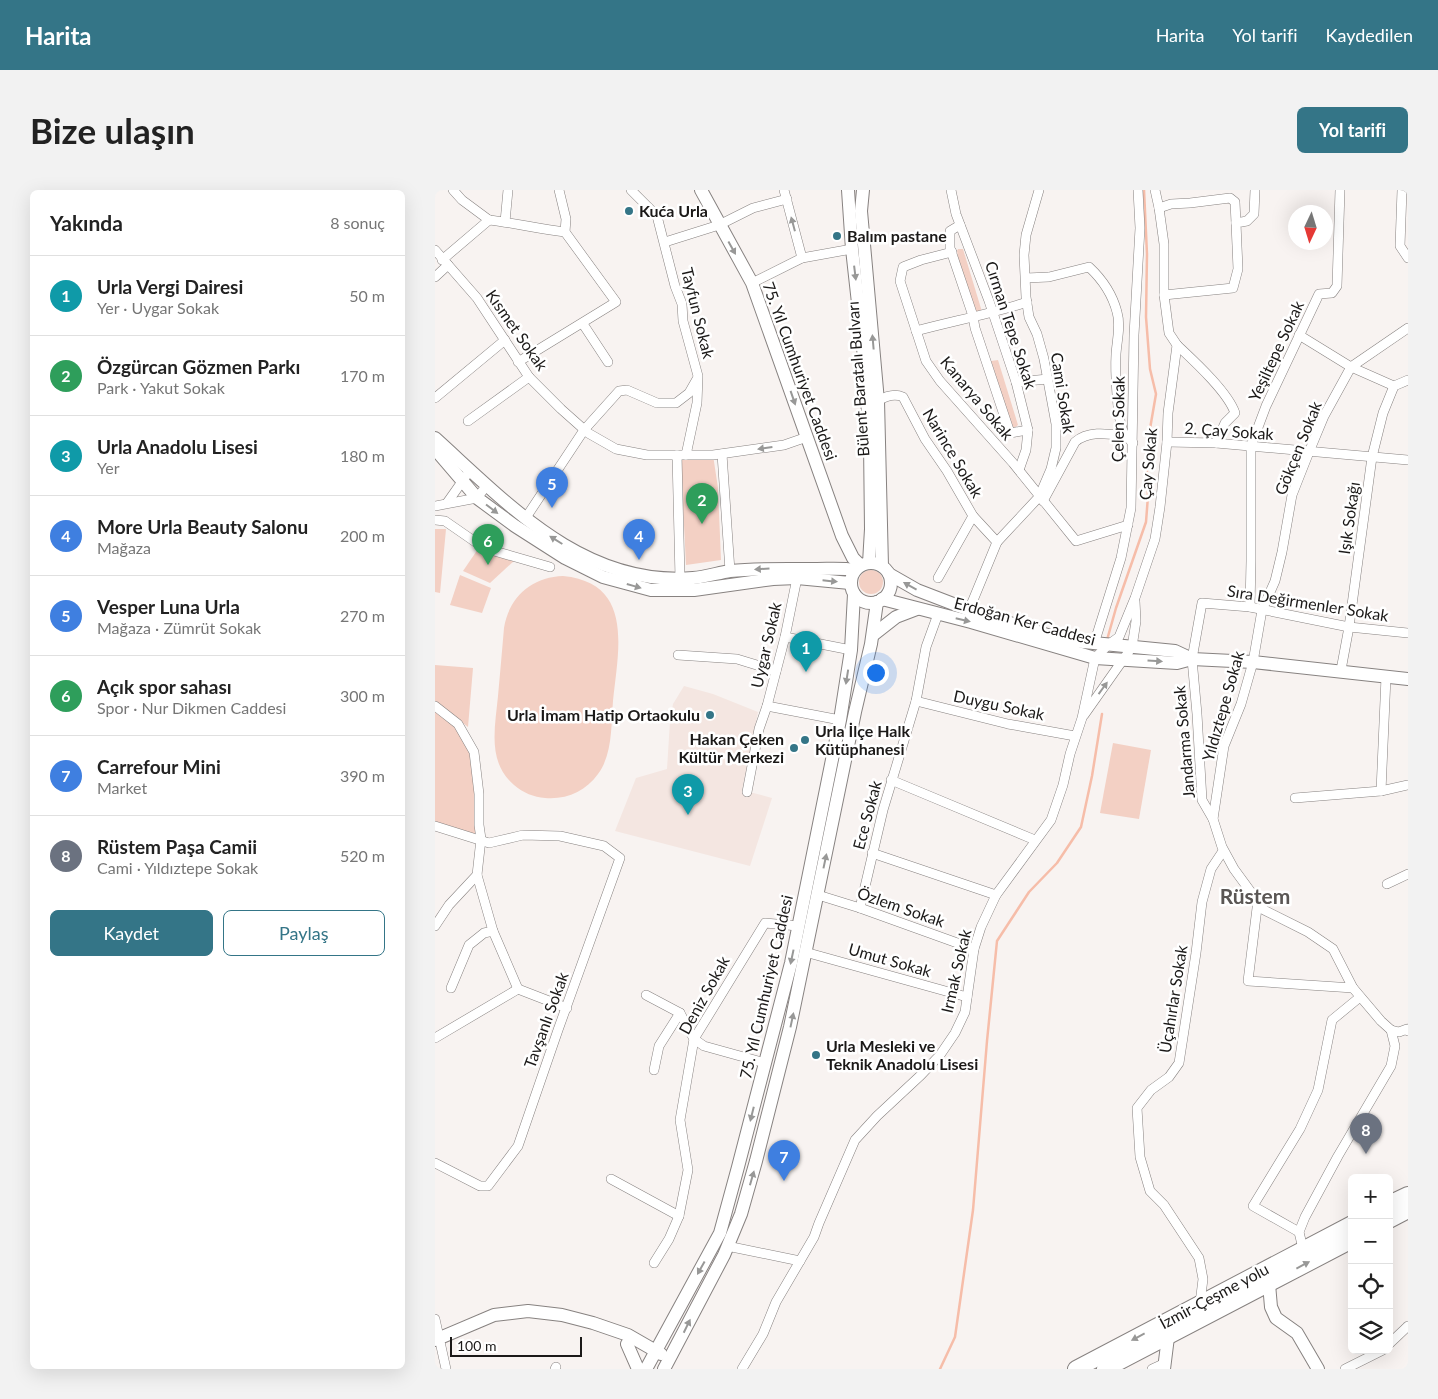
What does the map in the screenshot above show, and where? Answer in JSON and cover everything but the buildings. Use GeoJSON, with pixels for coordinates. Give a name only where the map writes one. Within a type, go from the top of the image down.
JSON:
{"type":"FeatureCollection","features":[{"type":"Feature","properties":{"kind":"highway"},"geometry":{"type":"LineString","coordinates":[[1393,1202],[1408,1195]]}},
{"type":"Feature","properties":{"kind":"highway"},"geometry":{"type":"LineString","coordinates":[[1391,1219],[1408,1210]]}},
{"type":"Feature","properties":{"kind":"highway","name":"İzmir-Çeşme yolu"},"geometry":{"type":"LineString","coordinates":[[1076,1369],[1348,1226]]}},
{"type":"Feature","properties":{"kind":"highway","name":"İzmir-Çeşme yolu"},"geometry":{"type":"LineString","coordinates":[[1105,1369],[1348,1242]]}},
{"type":"Feature","properties":{"kind":"street"},"geometry":{"type":"LineString","coordinates":[[453,190],[462,200],[489,220],[535,229],[565,232]]}},
{"type":"Feature","properties":{"kind":"street"},"geometry":{"type":"LineString","coordinates":[[505,222],[508,190]]}},
{"type":"Feature","properties":{"kind":"street"},"geometry":{"type":"LineString","coordinates":[[518,362],[583,324],[616,302],[565,232],[565,220],[559,190]]}},
{"type":"Feature","properties":{"kind":"street","name":"Tayfun Sokak"},"geometry":{"type":"LineString","coordinates":[[631,190],[657,216],[675,286],[682,304],[683,321],[698,376],[697,403],[682,455],[679,578]]}},
{"type":"Feature","properties":{"kind":"street","name":"75. Yıl Cumhuriyet Caddesi"},"geometry":{"type":"LineString","coordinates":[[701,190],[751,283],[842,536],[853,558],[861,566]]}},
{"type":"Feature","properties":{"kind":"street","name":"Bülent Baratalı Bulvarı"},"geometry":{"type":"LineString","coordinates":[[848,190],[852,249],[865,357],[870,442],[871,529],[861,566]]}},
{"type":"Feature","properties":{"kind":"street","name":"Bülent Baratalı Bulvarı"},"geometry":{"type":"LineString","coordinates":[[863,190],[861,211],[878,401],[886,570]]}},
{"type":"Feature","properties":{"kind":"street","name":"Cırman Tepe Sokak"},"geometry":{"type":"LineString","coordinates":[[951,190],[956,214],[989,301],[1016,382],[1028,430],[1026,450],[1019,470]]}},
{"type":"Feature","properties":{"kind":"street","name":"Cami Sokak"},"geometry":{"type":"LineString","coordinates":[[969,610],[997,542],[1041,499],[1056,448],[1055,424],[1048,379],[1037,334],[1029,318],[1027,302],[1024,254],[1026,235],[1039,190]]}},
{"type":"Feature","properties":{"kind":"street","name":"Çelen Sokak"},"geometry":{"type":"LineString","coordinates":[[1094,644],[1121,558],[1131,508],[1127,436],[1140,228],[1137,190]]}},
{"type":"Feature","properties":{"kind":"street"},"geometry":{"type":"LineString","coordinates":[[1155,190],[1164,244],[1164,296],[1169,333],[1177,345],[1197,364],[1232,404],[1235,414],[1225,423],[1216,443]]}},
{"type":"Feature","properties":{"kind":"street"},"geometry":{"type":"LineString","coordinates":[[1236,223],[1247,220],[1254,214],[1255,190]]}},
{"type":"Feature","properties":{"kind":"street","name":"Yeşiltepe Sokak"},"geometry":{"type":"LineString","coordinates":[[1251,446],[1266,406],[1319,294],[1332,293],[1337,286],[1340,190]]}},
{"type":"Feature","properties":{"kind":"street"},"geometry":{"type":"LineString","coordinates":[[1402,190],[1400,246],[1408,258]]}},
{"type":"Feature","properties":{"kind":"street"},"geometry":{"type":"LineString","coordinates":[[665,242],[719,225],[786,194],[802,258]]}},
{"type":"Feature","properties":{"kind":"street"},"geometry":{"type":"LineString","coordinates":[[1159,208],[1171,204],[1230,198],[1235,202],[1238,269],[1233,288],[1164,296]]}},
{"type":"Feature","properties":{"kind":"street"},"geometry":{"type":"LineString","coordinates":[[435,276],[445,262],[489,220]]}},
{"type":"Feature","properties":{"kind":"street"},"geometry":{"type":"LineString","coordinates":[[960,225],[950,231],[950,248],[973,316],[975,328],[1010,433],[1028,430]]}},
{"type":"Feature","properties":{"kind":"street"},"geometry":{"type":"LineString","coordinates":[[751,283],[802,258],[852,249]]}},
{"type":"Feature","properties":{"kind":"street","name":"Kısmet Sokak"},"geometry":{"type":"LineString","coordinates":[[435,250],[477,298],[529,377],[561,410],[584,430],[616,449],[647,455],[722,454],[784,445],[807,438]]}},
{"type":"Feature","properties":{"kind":"street","name":"Kanarya Sokak"},"geometry":{"type":"LineString","coordinates":[[952,252],[903,267],[901,280],[926,361],[940,381],[1019,470],[1076,541],[1128,525]]}},
{"type":"Feature","properties":{"kind":"street"},"geometry":{"type":"LineString","coordinates":[[1026,278],[1049,277],[1089,267],[1102,280],[1117,313],[1119,325],[1116,357],[1117,384],[1127,436],[1096,434],[1085,435],[1079,439],[1041,499]]}},
{"type":"Feature","properties":{"kind":"street"},"geometry":{"type":"LineString","coordinates":[[916,331],[992,313],[1027,302]]}},
{"type":"Feature","properties":{"kind":"street"},"geometry":{"type":"LineString","coordinates":[[583,324],[608,362]]}},
{"type":"Feature","properties":{"kind":"street","name":"Gökçen Sokak"},"geometry":{"type":"LineString","coordinates":[[1263,610],[1275,581],[1292,495],[1324,416],[1351,367],[1408,328]]}},
{"type":"Feature","properties":{"kind":"street"},"geometry":{"type":"LineString","coordinates":[[1299,335],[1351,367],[1394,386],[1408,380]]}},
{"type":"Feature","properties":{"kind":"street"},"geometry":{"type":"LineString","coordinates":[[435,398],[505,340]]}},
{"type":"Feature","properties":{"kind":"street","name":"Çay Sokak"},"geometry":{"type":"LineString","coordinates":[[1095,658],[1108,645],[1119,638],[1155,539],[1177,345]]}},
{"type":"Feature","properties":{"kind":"street"},"geometry":{"type":"LineString","coordinates":[[525,519],[584,430],[619,391],[627,390],[657,403],[676,403],[689,393],[698,376]]}},
{"type":"Feature","properties":{"kind":"street"},"geometry":{"type":"LineString","coordinates":[[468,421],[529,377]]}},
{"type":"Feature","properties":{"kind":"street"},"geometry":{"type":"LineString","coordinates":[[1016,382],[1048,379]]}},
{"type":"Feature","properties":{"kind":"street","name":"Işık Sokağı"},"geometry":{"type":"LineString","coordinates":[[1341,670],[1349,627],[1372,457],[1383,413],[1394,386]]}},
{"type":"Feature","properties":{"kind":"street","name":"Narince Sokak"},"geometry":{"type":"LineString","coordinates":[[878,401],[885,396],[894,395],[903,398],[925,439],[947,471],[973,516],[997,542]]}},
{"type":"Feature","properties":{"kind":"street"},"geometry":{"type":"LineString","coordinates":[[435,438],[525,519],[583,556],[614,570],[645,577],[693,578],[730,571],[861,566],[886,570],[890,588],[879,601],[864,602],[852,589],[797,578],[773,578],[694,590],[651,590],[603,577],[565,558],[515,526],[477,498],[435,449]]}},
{"type":"Feature","properties":{"kind":"street","name":"2. Çay Sokak"},"geometry":{"type":"LineString","coordinates":[[1167,442],[1216,443],[1408,460]]}},
{"type":"Feature","properties":{"kind":"street"},"geometry":{"type":"LineString","coordinates":[[1250,607],[1251,446]]}},
{"type":"Feature","properties":{"kind":"street"},"geometry":{"type":"LineString","coordinates":[[722,454],[730,571]]}},
{"type":"Feature","properties":{"kind":"street"},"geometry":{"type":"LineString","coordinates":[[447,503],[461,481],[471,471]]}},
{"type":"Feature","properties":{"kind":"street"},"geometry":{"type":"LineString","coordinates":[[435,506],[477,498],[487,485]]}},
{"type":"Feature","properties":{"kind":"street"},"geometry":{"type":"LineString","coordinates":[[938,578],[973,516]]}},
{"type":"Feature","properties":{"kind":"street"},"geometry":{"type":"LineString","coordinates":[[435,520],[445,521],[484,548],[550,567]]}},
{"type":"Feature","properties":{"kind":"street"},"geometry":{"type":"LineString","coordinates":[[852,589],[851,577],[861,566]]}},
{"type":"Feature","properties":{"kind":"street","name":"Erdoğan Ker Caddesi"},"geometry":{"type":"LineString","coordinates":[[886,570],[917,590],[969,610],[1063,640],[1175,651],[1192,660]]}},
{"type":"Feature","properties":{"kind":"street","name":"Uygar Sokak"},"geometry":{"type":"LineString","coordinates":[[797,578],[785,637],[767,706],[840,720]]}},
{"type":"Feature","properties":{"kind":"street","name":"75. Yıl Cumhuriyet Caddesi"},"geometry":{"type":"LineString","coordinates":[[651,1360],[720,1232],[765,1063],[791,962],[840,720],[851,650],[852,589]]}},
{"type":"Feature","properties":{"kind":"street"},"geometry":{"type":"LineString","coordinates":[[1082,718],[1125,659],[1131,647],[1136,621],[1135,598]]}},
{"type":"Feature","properties":{"kind":"street","name":"75. Yıl Cumhuriyet Caddesi"},"geometry":{"type":"LineString","coordinates":[[666,1365],[727,1246],[741,1214],[756,1161],[790,1027],[879,601]]}},
{"type":"Feature","properties":{"kind":"street","name":"Erdoğan Ker Caddesi"},"geometry":{"type":"LineString","coordinates":[[879,601],[917,608],[971,622],[1095,658],[1177,663],[1192,660],[1253,662],[1408,678]]}},
{"type":"Feature","properties":{"kind":"street","name":"Sıra Değirmenler Sokak"},"geometry":{"type":"LineString","coordinates":[[1203,602],[1250,607],[1349,627],[1408,634]]}},
{"type":"Feature","properties":{"kind":"street","name":"Jandarma Sokak"},"geometry":{"type":"LineString","coordinates":[[1203,602],[1192,660],[1202,800],[1213,819]]}},
{"type":"Feature","properties":{"kind":"street"},"geometry":{"type":"LineString","coordinates":[[873,635],[896,617],[917,608]]}},
{"type":"Feature","properties":{"kind":"street","name":"Yıldıztepe Sokak"},"geometry":{"type":"LineString","coordinates":[[1263,610],[1253,662],[1241,704],[1224,746],[1213,819],[1223,850],[1234,869],[1264,910],[1308,932],[1333,949],[1353,988],[1391,1030]]}},
{"type":"Feature","properties":{"kind":"street","name":"Ece Sokak"},"geometry":{"type":"LineString","coordinates":[[860,908],[891,780],[916,701],[926,647],[938,614]]}},
{"type":"Feature","properties":{"kind":"street"},"geometry":{"type":"LineString","coordinates":[[785,637],[851,650]]}},
{"type":"Feature","properties":{"kind":"street"},"geometry":{"type":"LineString","coordinates":[[678,655],[737,659],[776,672]]}},
{"type":"Feature","properties":{"kind":"street"},"geometry":{"type":"LineString","coordinates":[[1082,718],[1095,658]]}},
{"type":"Feature","properties":{"kind":"street"},"geometry":{"type":"LineString","coordinates":[[1381,791],[1386,677]]}},
{"type":"Feature","properties":{"kind":"street","name":"Duygu Sokak"},"geometry":{"type":"LineString","coordinates":[[916,701],[1008,724],[1075,736]]}},
{"type":"Feature","properties":{"kind":"street"},"geometry":{"type":"LineString","coordinates":[[435,706],[458,724],[474,752],[479,794],[481,839],[477,875],[493,931],[518,989],[567,1008]]}},
{"type":"Feature","properties":{"kind":"street"},"geometry":{"type":"LineString","coordinates":[[747,792],[759,729],[767,706]]}},
{"type":"Feature","properties":{"kind":"street","name":"Irmak Sokak"},"geometry":{"type":"LineString","coordinates":[[742,1369],[763,1334],[776,1302],[814,1237],[855,1140],[877,1116],[921,1076],[940,1055],[955,1033],[965,1012],[974,949],[981,927],[996,896],[1051,820],[1082,718]]}},
{"type":"Feature","properties":{"kind":"street"},"geometry":{"type":"LineString","coordinates":[[891,780],[1035,840]]}},
{"type":"Feature","properties":{"kind":"street"},"geometry":{"type":"LineString","coordinates":[[1295,798],[1381,791],[1408,786]]}},
{"type":"Feature","properties":{"kind":"street"},"geometry":{"type":"LineString","coordinates":[[435,826],[481,839]]}},
{"type":"Feature","properties":{"kind":"street","name":"Tavşanlı Sokak"},"geometry":{"type":"LineString","coordinates":[[435,1164],[484,1186],[518,1146],[620,858],[604,846],[560,836],[523,835],[489,843],[481,839]]}},
{"type":"Feature","properties":{"kind":"street","name":"Üçahırlar Sokak"},"geometry":{"type":"LineString","coordinates":[[1200,1303],[1203,1279],[1199,1258],[1164,1205],[1150,1191],[1141,1157],[1137,1108],[1151,1090],[1169,1077],[1179,1063],[1196,953],[1201,902],[1211,870],[1223,850]]}},
{"type":"Feature","properties":{"kind":"street"},"geometry":{"type":"LineString","coordinates":[[872,853],[996,896]]}},
{"type":"Feature","properties":{"kind":"street"},"geometry":{"type":"LineString","coordinates":[[1387,884],[1408,874]]}},
{"type":"Feature","properties":{"kind":"street"},"geometry":{"type":"LineString","coordinates":[[435,926],[449,905],[477,875]]}},
{"type":"Feature","properties":{"kind":"street","name":"Özlem Sokak"},"geometry":{"type":"LineString","coordinates":[[818,895],[974,949]]}},
{"type":"Feature","properties":{"kind":"street"},"geometry":{"type":"LineString","coordinates":[[1258,900],[1248,981],[1353,988]]}},
{"type":"Feature","properties":{"kind":"street","name":"Deniz Sokak"},"geometry":{"type":"LineString","coordinates":[[654,1263],[669,1240],[679,1216],[688,1170],[680,1120],[694,1039],[765,923],[798,926]]}},
{"type":"Feature","properties":{"kind":"street"},"geometry":{"type":"LineString","coordinates":[[451,988],[469,945],[485,933],[493,931]]}},
{"type":"Feature","properties":{"kind":"street","name":"Umut Sokak"},"geometry":{"type":"LineString","coordinates":[[805,952],[967,998]]}},
{"type":"Feature","properties":{"kind":"street"},"geometry":{"type":"LineString","coordinates":[[435,1038],[518,989]]}},
{"type":"Feature","properties":{"kind":"street"},"geometry":{"type":"LineString","coordinates":[[646,995],[680,1013],[694,1039],[704,1046],[765,1063]]}},
{"type":"Feature","properties":{"kind":"street"},"geometry":{"type":"LineString","coordinates":[[1299,1232],[1253,1206],[1300,1129],[1318,1090],[1332,1020],[1360,997]]}},
{"type":"Feature","properties":{"kind":"street"},"geometry":{"type":"LineString","coordinates":[[654,1070],[659,1046],[680,1013]]}},
{"type":"Feature","properties":{"kind":"street"},"geometry":{"type":"LineString","coordinates":[[1303,1249],[1299,1232],[1305,1216],[1391,1066],[1395,1046],[1391,1030],[1399,1032],[1408,1029]]}},
{"type":"Feature","properties":{"kind":"street"},"geometry":{"type":"LineString","coordinates":[[611,1178],[679,1216]]}},
{"type":"Feature","properties":{"kind":"street"},"geometry":{"type":"LineString","coordinates":[[727,1246],[801,1262]]}},
{"type":"Feature","properties":{"kind":"street"},"geometry":{"type":"LineString","coordinates":[[1269,1284],[1271,1307],[1276,1318],[1297,1333],[1318,1369]]}},
{"type":"Feature","properties":{"kind":"street"},"geometry":{"type":"LineString","coordinates":[[437,1339],[494,1315],[528,1311],[562,1315],[593,1322],[628,1335],[651,1360]]}},
{"type":"Feature","properties":{"kind":"street"},"geometry":{"type":"LineString","coordinates":[[435,1319],[437,1339],[446,1369]]}},
{"type":"Feature","properties":{"kind":"street"},"geometry":{"type":"LineString","coordinates":[[1393,1340],[1408,1326]]}},
{"type":"Feature","properties":{"kind":"street"},"geometry":{"type":"LineString","coordinates":[[616,1332],[627,1344],[651,1360],[666,1365]]}},
{"type":"Feature","properties":{"kind":"street"},"geometry":{"type":"LineString","coordinates":[[1152,1369],[1165,1366],[1168,1337]]}},
{"type":"Feature","properties":{"kind":"street"},"geometry":{"type":"LineString","coordinates":[[627,1344],[637,1369]]}},
{"type":"Feature","properties":{"kind":"street"},"geometry":{"type":"LineString","coordinates":[[1345,1369],[1375,1354]]}},
{"type":"Feature","properties":{"kind":"shaded area"},"geometry":{"type":"Polygon","coordinates":[[[958,249],[963,249],[983,315],[977,317],[959,263],[958,249]]]}},
{"type":"Feature","properties":{"kind":"shaded area"},"geometry":{"type":"Polygon","coordinates":[[[998,360],[1018,425],[1013,429],[991,361],[998,360]]]}},
{"type":"Feature","properties":{"kind":"shaded area"},"geometry":{"type":"Polygon","coordinates":[[[677,455],[713,455],[718,488],[721,560],[686,565],[682,485],[677,455]]]}},
{"type":"Feature","properties":{"kind":"shaded area"},"geometry":{"type":"Polygon","coordinates":[[[435,529],[446,529],[440,593],[435,592],[435,529]]]}},
{"type":"Feature","properties":{"kind":"shaded area"},"geometry":{"type":"Polygon","coordinates":[[[478,549],[515,560],[490,583],[463,571],[478,549]]]}},
{"type":"Feature","properties":{"kind":"shaded area"},"geometry":{"type":"Polygon","coordinates":[[[871,570],[880,573],[883,582],[880,591],[871,594],[862,591],[859,582],[862,573],[871,570]]]}},
{"type":"Feature","properties":{"kind":"shaded area"},"geometry":{"type":"Polygon","coordinates":[[[460,575],[491,588],[482,613],[450,605],[460,575]]]}},
{"type":"Feature","properties":{"kind":"shaded area"},"geometry":{"type":"Polygon","coordinates":[[[563,576],[586,581],[602,591],[612,605],[617,622],[617,661],[609,748],[603,766],[593,780],[581,790],[568,796],[545,798],[533,796],[521,790],[505,776],[496,755],[495,720],[504,628],[511,607],[517,598],[532,585],[541,580],[563,576]]]}},
{"type":"Feature","properties":{"kind":"shaded area"},"geometry":{"type":"Polygon","coordinates":[[[435,665],[473,668],[468,727],[435,701],[435,665]]]}},
{"type":"Feature","properties":{"kind":"shaded area"},"geometry":{"type":"Polygon","coordinates":[[[684,686],[713,694],[758,712],[742,790],[772,798],[750,866],[615,831],[636,778],[667,769],[673,704],[684,686]]]}},
{"type":"Feature","properties":{"kind":"shaded area"},"geometry":{"type":"Polygon","coordinates":[[[435,706],[458,724],[474,752],[481,839],[435,826],[435,706]]]}},
{"type":"Feature","properties":{"kind":"shaded area"},"geometry":{"type":"Polygon","coordinates":[[[1113,743],[1151,750],[1139,819],[1100,813],[1113,743]]]}},
{"type":"Feature","properties":{"kind":"waterway"},"geometry":{"type":"LineString","coordinates":[[1107,640],[1146,522],[1148,496],[1146,452],[1156,394],[1150,369],[1146,317],[1147,254],[1144,190]]}},
{"type":"Feature","properties":{"kind":"waterway"},"geometry":{"type":"LineString","coordinates":[[940,1369],[955,1337],[973,1210],[997,941],[1029,892],[1057,863],[1081,827],[1102,714]]}},
{"type":"Feature","properties":{"kind":"place","name":"Kuća Urla"},"geometry":{"type":"Point","coordinates":[629,211]}},
{"type":"Feature","properties":{"kind":"place","name":"Balım pastane"},"geometry":{"type":"Point","coordinates":[837,236]}},
{"type":"Feature","properties":{"kind":"place","name":"Vesper Luna Urla"},"geometry":{"type":"Point","coordinates":[552,508]}},
{"type":"Feature","properties":{"kind":"place","name":"Özgürcan Gözmen Parkı"},"geometry":{"type":"Point","coordinates":[702,524]}},
{"type":"Feature","properties":{"kind":"place","name":"More Urla Beauty Salonu"},"geometry":{"type":"Point","coordinates":[639,560]}},
{"type":"Feature","properties":{"kind":"place","name":"Açık spor sahası"},"geometry":{"type":"Point","coordinates":[488,565]}},
{"type":"Feature","properties":{"kind":"place","name":"Urla Vergi Dairesi"},"geometry":{"type":"Point","coordinates":[806,672]}},
{"type":"Feature","properties":{"kind":"place","name":"Urla İmam Hatip Ortaokulu"},"geometry":{"type":"Point","coordinates":[710,715]}},
{"type":"Feature","properties":{"kind":"place","name":"Urla İlçe Halk Kütüphanesi"},"geometry":{"type":"Point","coordinates":[805,740]}},
{"type":"Feature","properties":{"kind":"place","name":"Hakan Çeken Kültür Merkezi"},"geometry":{"type":"Point","coordinates":[794,748]}},
{"type":"Feature","properties":{"kind":"place","name":"Urla Anadolu Lisesi"},"geometry":{"type":"Point","coordinates":[688,815]}},
{"type":"Feature","properties":{"kind":"place","name":"Urla Mesleki ve Teknik Anadolu Lisesi"},"geometry":{"type":"Point","coordinates":[816,1055]}},
{"type":"Feature","properties":{"kind":"place","name":"Rüstem Paşa Camii"},"geometry":{"type":"Point","coordinates":[1366,1154]}},
{"type":"Feature","properties":{"kind":"place","name":"Carrefour Mini"},"geometry":{"type":"Point","coordinates":[784,1181]}},
{"type":"Feature","properties":{"kind":"district","name":"Rüstem"},"geometry":{"type":"Point","coordinates":[1255,897]}}]}
